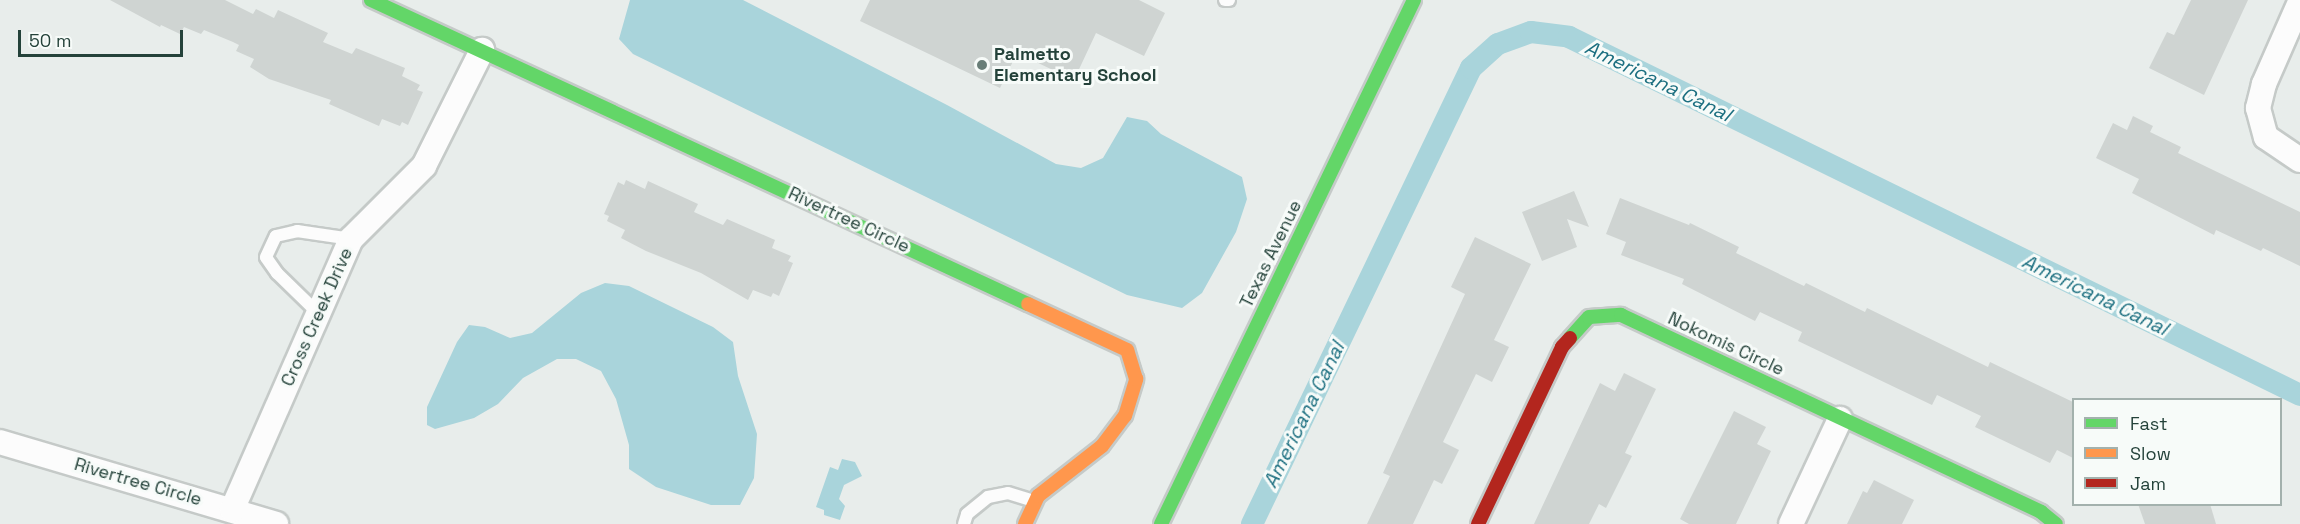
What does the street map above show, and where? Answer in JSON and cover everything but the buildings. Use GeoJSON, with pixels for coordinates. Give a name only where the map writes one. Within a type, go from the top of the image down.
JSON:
{"type":"FeatureCollection","features":[{"type":"Feature","properties":{"kind":"street","name":"Rivertree Circle"},"geometry":{"type":"LineString","coordinates":[[371,0],[1127,350],[1136,379],[1125,416],[1102,446],[1038,496],[1025,524]]}},
{"type":"Feature","properties":{"kind":"street","name":"Texas Avenue"},"geometry":{"type":"LineString","coordinates":[[1161,524],[1414,0]]}},
{"type":"Feature","properties":{"kind":"street"},"geometry":{"type":"LineString","coordinates":[[2300,2],[2264,84],[2258,108],[2266,137],[2300,160]]}},
{"type":"Feature","properties":{"kind":"street","name":"Cross Creek Drive"},"geometry":{"type":"LineString","coordinates":[[232,510],[351,239],[424,166],[482,50]]}},
{"type":"Feature","properties":{"kind":"street","name":"Nokomis Circle"},"geometry":{"type":"LineString","coordinates":[[1478,524],[1562,347],[1589,317],[1622,315],[2041,512],[2056,524]]}},
{"type":"Feature","properties":{"kind":"street"},"geometry":{"type":"LineString","coordinates":[[1791,524],[1840,419]]}},
{"type":"Feature","properties":{"kind":"street","name":"Rivertree Circle"},"geometry":{"type":"LineString","coordinates":[[0,442],[276,524]]}},
{"type":"Feature","properties":{"kind":"lane"},"geometry":{"type":"LineString","coordinates":[[318,313],[278,273],[266,256],[276,236],[297,231],[351,239]]}},
{"type":"Feature","properties":{"kind":"lane"},"geometry":{"type":"LineString","coordinates":[[964,524],[967,514],[988,497],[1008,493],[1036,501]]}},
{"type":"Feature","properties":{"kind":"water"},"geometry":{"type":"Polygon","coordinates":[[[630,0],[743,0],[1056,164],[1081,168],[1103,158],[1127,117],[1147,121],[1161,134],[1242,177],[1247,199],[1236,232],[1202,293],[1182,308],[1127,295],[633,54],[619,39],[630,0]]]}},
{"type":"Feature","properties":{"kind":"water"},"geometry":{"type":"Polygon","coordinates":[[[605,283],[629,286],[713,327],[733,342],[738,376],[757,434],[754,478],[740,505],[711,505],[656,487],[629,469],[629,445],[616,399],[601,371],[576,359],[557,359],[523,378],[498,404],[474,418],[435,429],[427,425],[427,407],[457,342],[469,325],[485,327],[510,338],[532,333],[581,293],[605,283]]]}},
{"type":"Feature","properties":{"kind":"water"},"geometry":{"type":"Polygon","coordinates":[[[842,459],[855,462],[862,476],[844,485],[839,499],[845,506],[840,520],[824,515],[824,510],[816,507],[830,467],[838,470],[842,459]]]}},
{"type":"Feature","properties":{"kind":"waterway","name":"Americana Canal"},"geometry":{"type":"LineString","coordinates":[[1252,524],[1471,68],[1498,44],[1531,32],[1569,37],[2300,395]]}},
{"type":"Feature","properties":{"kind":"traffic: fast"},"geometry":{"type":"LineString","coordinates":[[371,0],[1028,304]]}},
{"type":"Feature","properties":{"kind":"traffic: fast"},"geometry":{"type":"LineString","coordinates":[[1161,524],[1414,0]]}},
{"type":"Feature","properties":{"kind":"traffic: fast"},"geometry":{"type":"LineString","coordinates":[[1570,338],[1589,317],[1621,315],[2041,512],[2056,524]]}},
{"type":"Feature","properties":{"kind":"traffic: slow"},"geometry":{"type":"LineString","coordinates":[[1025,524],[1038,496],[1102,446],[1125,416],[1136,379],[1127,350],[1028,304]]}},
{"type":"Feature","properties":{"kind":"traffic: jam"},"geometry":{"type":"LineString","coordinates":[[1478,524],[1562,347],[1570,338]]}},
{"type":"Feature","properties":{"kind":"place","name":"Palmetto Elementary School"},"geometry":{"type":"Point","coordinates":[982,65]}}]}
